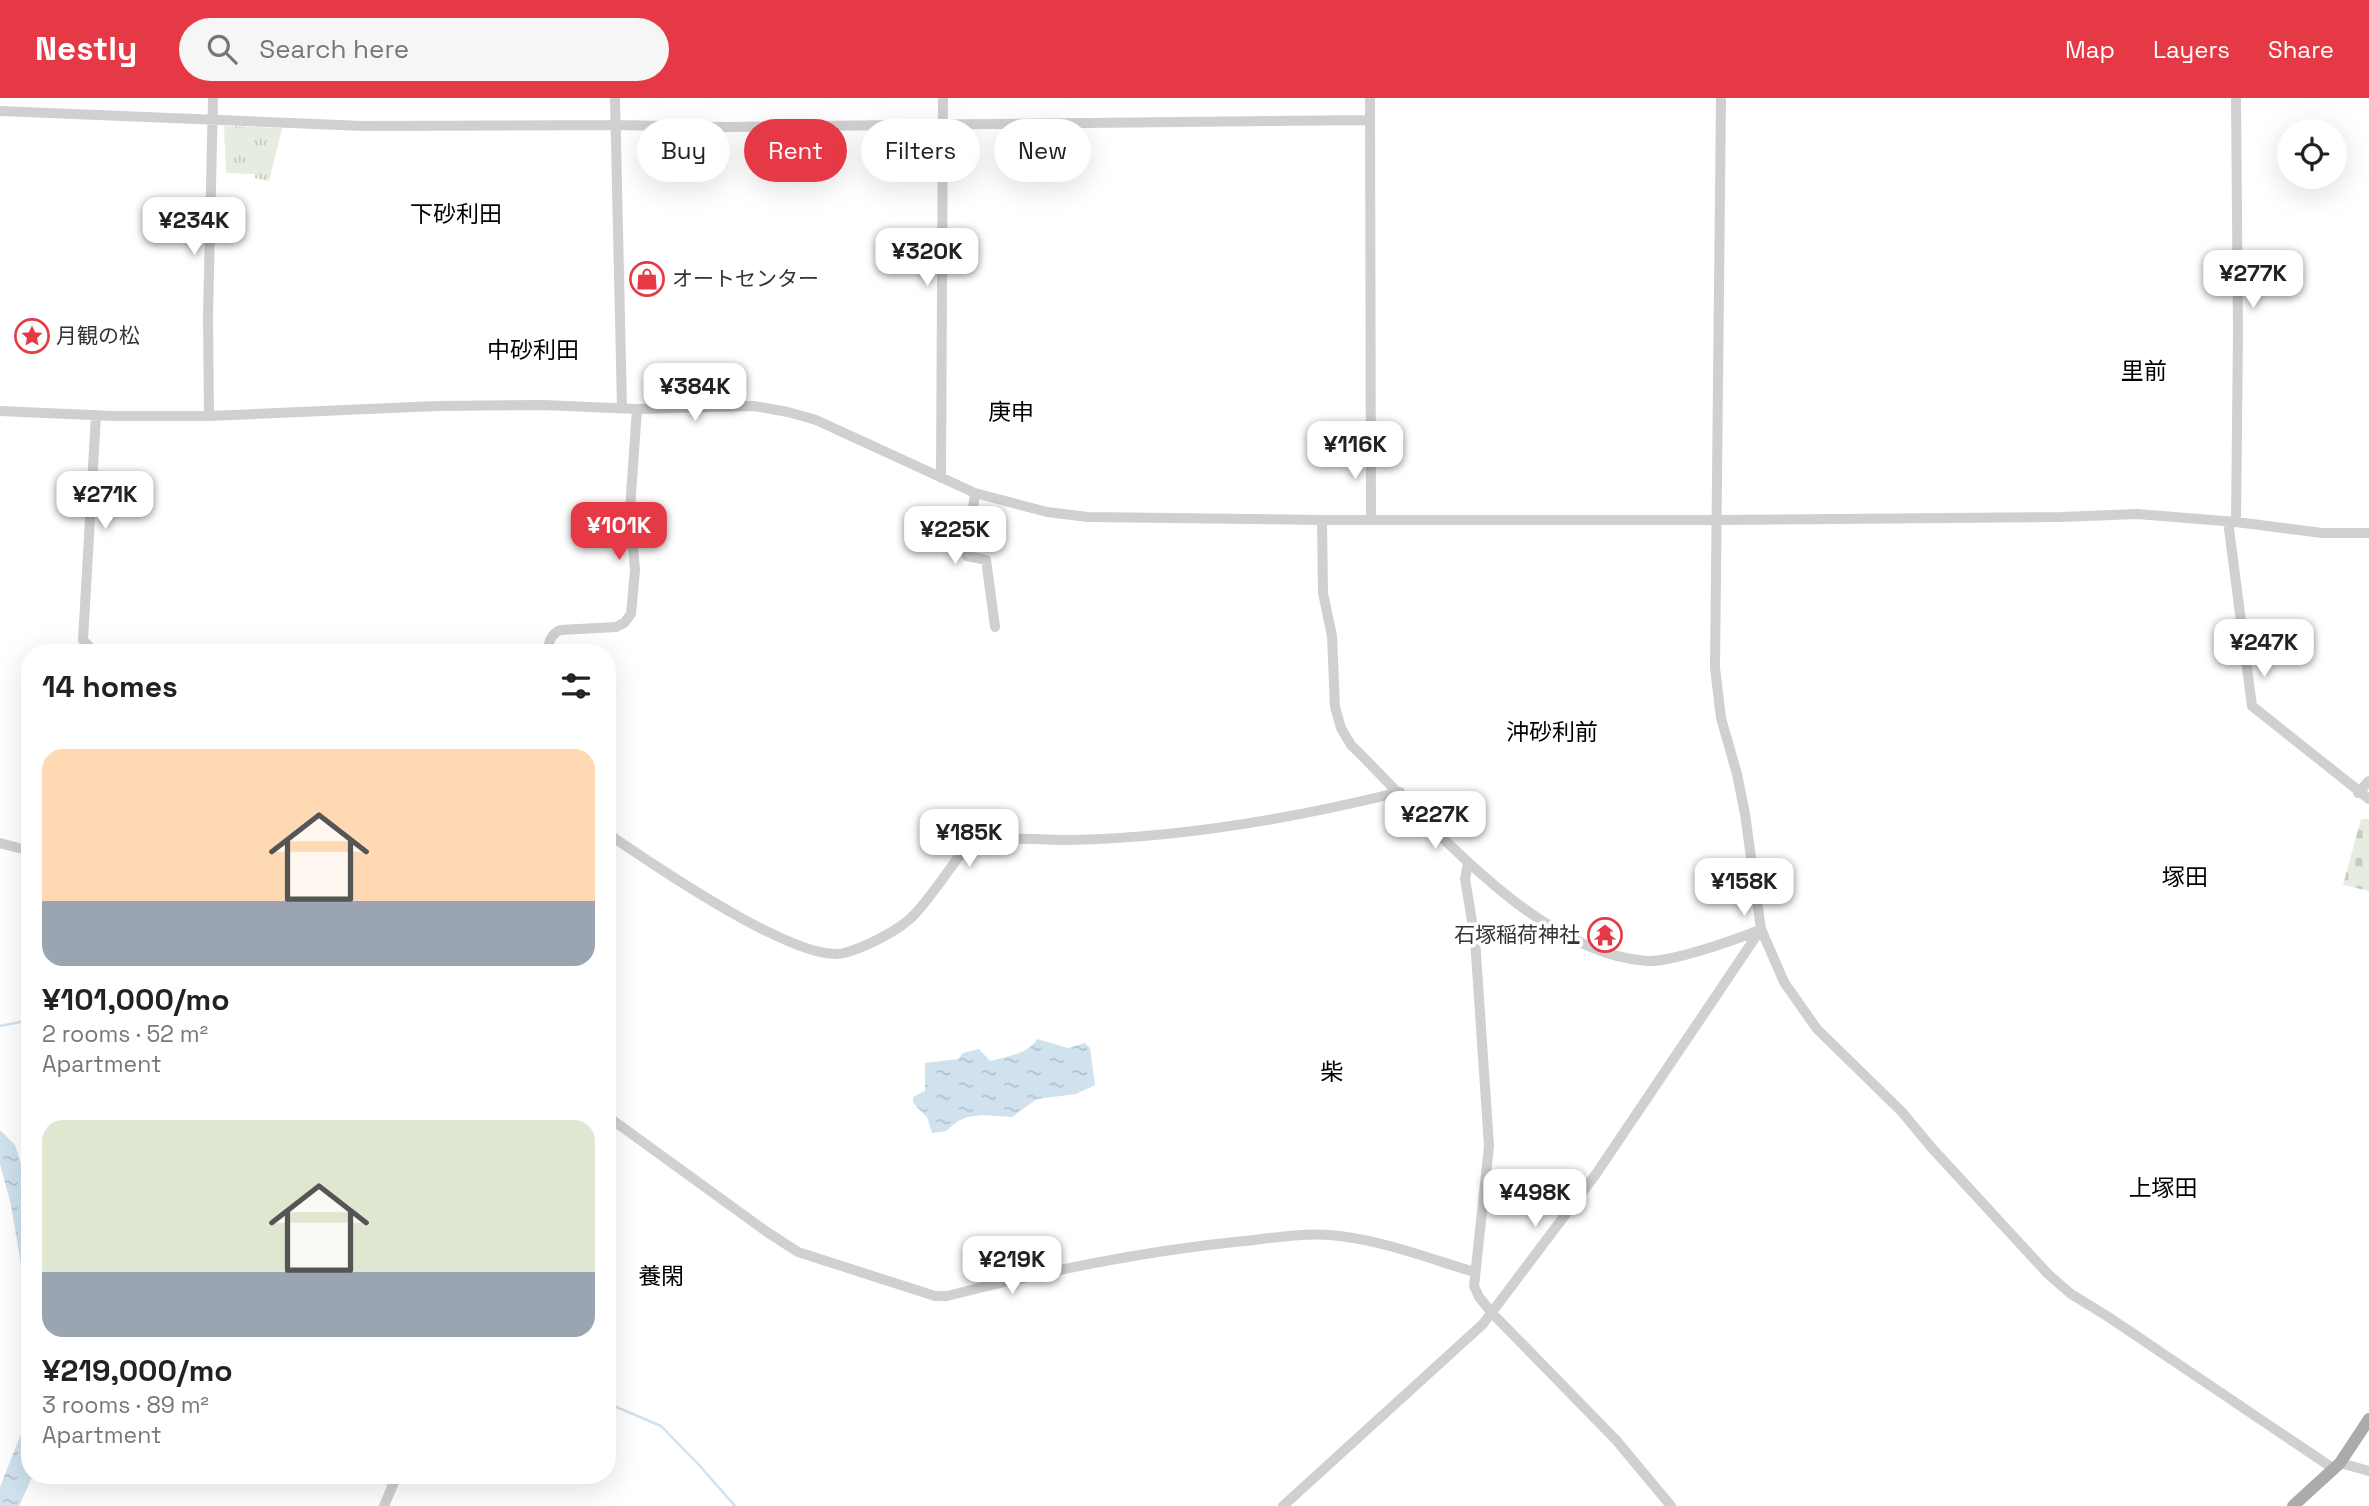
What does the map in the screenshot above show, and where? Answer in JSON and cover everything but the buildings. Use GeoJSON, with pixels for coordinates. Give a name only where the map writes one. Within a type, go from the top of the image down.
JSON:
{"type":"FeatureCollection","features":[{"type":"Feature","properties":{"kind":"main road"},"geometry":{"type":"LineString","coordinates":[[2293,1506],[2337,1466],[2369,1419]]}},
{"type":"Feature","properties":{"kind":"street"},"geometry":{"type":"LineString","coordinates":[[209,416],[208,316],[213,98]]}},
{"type":"Feature","properties":{"kind":"street"},"geometry":{"type":"LineString","coordinates":[[615,98],[622,407]]}},
{"type":"Feature","properties":{"kind":"street"},"geometry":{"type":"LineString","coordinates":[[943,98],[943,119]]}},
{"type":"Feature","properties":{"kind":"street"},"geometry":{"type":"LineString","coordinates":[[1370,98],[1371,520]]}},
{"type":"Feature","properties":{"kind":"street"},"geometry":{"type":"LineString","coordinates":[[1721,98],[1716,668],[1721,718],[1745,814],[1761,929],[1784,982],[1817,1029],[1902,1112],[2048,1274],[2071,1294],[2337,1466],[2369,1471]]}},
{"type":"Feature","properties":{"kind":"street"},"geometry":{"type":"LineString","coordinates":[[2236,98],[2238,332],[2232,522],[2252,706],[2358,793],[2369,799]]}},
{"type":"Feature","properties":{"kind":"street"},"geometry":{"type":"LineString","coordinates":[[0,111],[363,126],[861,125]]}},
{"type":"Feature","properties":{"kind":"street"},"geometry":{"type":"LineString","coordinates":[[980,124],[1370,120]]}},
{"type":"Feature","properties":{"kind":"street"},"geometry":{"type":"LineString","coordinates":[[941,478],[943,182]]}},
{"type":"Feature","properties":{"kind":"street"},"geometry":{"type":"LineString","coordinates":[[0,411],[209,416],[437,406],[543,405],[637,409],[754,407],[788,412],[829,426],[975,494],[1047,512],[1088,517],[1717,520],[2137,514],[2322,533],[2369,533]]}},
{"type":"Feature","properties":{"kind":"street"},"geometry":{"type":"LineString","coordinates":[[549,644],[553,633],[560,630],[616,627],[624,623],[631,614],[635,570],[631,509],[637,409]]}},
{"type":"Feature","properties":{"kind":"street"},"geometry":{"type":"LineString","coordinates":[[87,644],[83,640],[96,415]]}},
{"type":"Feature","properties":{"kind":"street"},"geometry":{"type":"LineString","coordinates":[[975,494],[967,556],[986,560],[995,627]]}},
{"type":"Feature","properties":{"kind":"street"},"geometry":{"type":"LineString","coordinates":[[1322,520],[1323,593],[1332,636],[1335,707],[1341,728],[1352,745],[1468,863],[1520,906],[1588,946],[1616,956],[1650,961],[1686,954],[1761,929]]}},
{"type":"Feature","properties":{"kind":"street"},"geometry":{"type":"LineString","coordinates":[[2358,793],[2369,780]]}},
{"type":"Feature","properties":{"kind":"street"},"geometry":{"type":"LineString","coordinates":[[616,839],[681,883],[741,917],[819,953],[842,954],[881,937],[913,917],[960,855],[969,847],[988,841],[1077,839],[1195,831],[1326,810],[1400,792]]}},
{"type":"Feature","properties":{"kind":"street"},"geometry":{"type":"LineString","coordinates":[[0,843],[21,849]]}},
{"type":"Feature","properties":{"kind":"street"},"geometry":{"type":"LineString","coordinates":[[1468,863],[1465,879],[1475,939],[1489,1146],[1474,1286],[1492,1313],[1616,1440],[1671,1506]]}},
{"type":"Feature","properties":{"kind":"street"},"geometry":{"type":"LineString","coordinates":[[1283,1506],[1483,1324],[1596,1174],[1761,929]]}},
{"type":"Feature","properties":{"kind":"street"},"geometry":{"type":"LineString","coordinates":[[616,1123],[798,1252],[936,1296],[947,1296],[1043,1272],[1179,1248],[1293,1236],[1330,1235],[1364,1240],[1474,1272]]}},
{"type":"Feature","properties":{"kind":"street"},"geometry":{"type":"LineString","coordinates":[[384,1506],[393,1484]]}},
{"type":"Feature","properties":{"kind":"green space"},"geometry":{"type":"Polygon","coordinates":[[[224,126],[282,128],[269,181],[255,178],[255,174],[226,173],[224,126]]]}},
{"type":"Feature","properties":{"kind":"green space"},"geometry":{"type":"Polygon","coordinates":[[[2361,819],[2369,819],[2369,891],[2343,885],[2361,819]]]}},
{"type":"Feature","properties":{"kind":"water"},"geometry":{"type":"Polygon","coordinates":[[[1037,1039],[1068,1048],[1085,1043],[1090,1048],[1095,1085],[1076,1094],[1037,1099],[1012,1117],[968,1117],[946,1131],[932,1133],[927,1117],[913,1103],[913,1097],[925,1091],[925,1063],[958,1059],[963,1053],[979,1049],[990,1061],[1023,1051],[1037,1039]]]}},
{"type":"Feature","properties":{"kind":"water"},"geometry":{"type":"Polygon","coordinates":[[[0,1130],[15,1145],[21,1163],[21,1265],[11,1205],[0,1164],[0,1130]]]}},
{"type":"Feature","properties":{"kind":"water"},"geometry":{"type":"Polygon","coordinates":[[[21,1434],[21,1484],[29,1484],[19,1506],[0,1506],[0,1487],[21,1434]]]}},
{"type":"Feature","properties":{"kind":"waterway"},"geometry":{"type":"LineString","coordinates":[[0,1026],[21,1022]]}},
{"type":"Feature","properties":{"kind":"waterway"},"geometry":{"type":"LineString","coordinates":[[616,1407],[661,1426],[735,1506]]}},
{"type":"Feature","properties":{"kind":"place","name":"オートセンター"},"geometry":{"type":"Point","coordinates":[647,279]}},
{"type":"Feature","properties":{"kind":"place","name":"月観の松"},"geometry":{"type":"Point","coordinates":[32,336]}},
{"type":"Feature","properties":{"kind":"place","name":"石塚稲荷神社"},"geometry":{"type":"Point","coordinates":[1605,935]}},
{"type":"Feature","properties":{"kind":"district","name":"下砂利田"},"geometry":{"type":"Point","coordinates":[456,214]}},
{"type":"Feature","properties":{"kind":"district","name":"中砂利田"},"geometry":{"type":"Point","coordinates":[533,350]}},
{"type":"Feature","properties":{"kind":"district","name":"里前"},"geometry":{"type":"Point","coordinates":[2144,371]}},
{"type":"Feature","properties":{"kind":"district","name":"庚申"},"geometry":{"type":"Point","coordinates":[1011,412]}},
{"type":"Feature","properties":{"kind":"district","name":"沖砂利前"},"geometry":{"type":"Point","coordinates":[1552,732]}},
{"type":"Feature","properties":{"kind":"district","name":"塚田"},"geometry":{"type":"Point","coordinates":[2185,877]}},
{"type":"Feature","properties":{"kind":"district","name":"柴"},"geometry":{"type":"Point","coordinates":[1332,1072]}},
{"type":"Feature","properties":{"kind":"district","name":"上塚田"},"geometry":{"type":"Point","coordinates":[2163,1188]}},
{"type":"Feature","properties":{"kind":"district","name":"養閑"},"geometry":{"type":"Point","coordinates":[661,1276]}}]}
